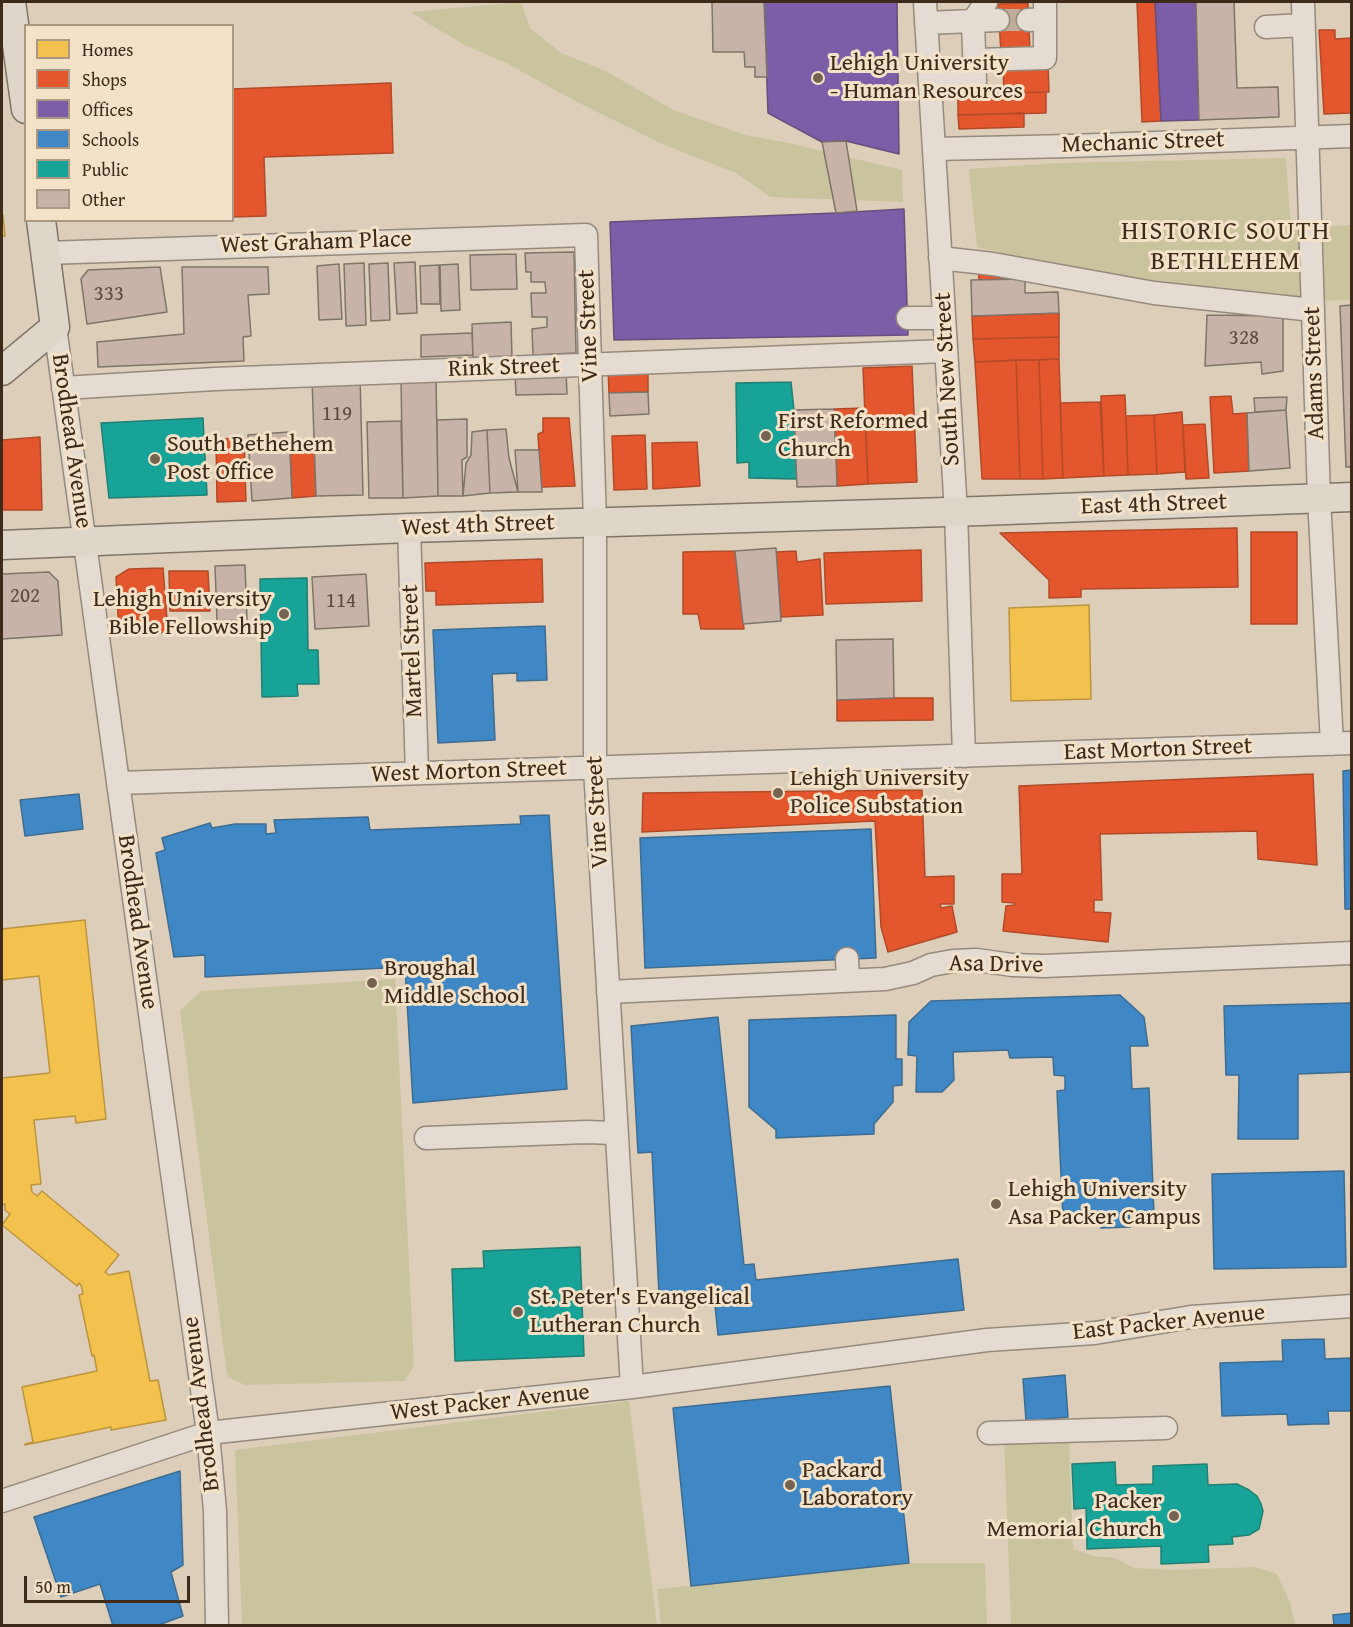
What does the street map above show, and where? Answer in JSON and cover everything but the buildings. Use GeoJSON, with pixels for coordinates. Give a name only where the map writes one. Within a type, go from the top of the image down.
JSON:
{"type":"FeatureCollection","features":[{"type":"Feature","properties":{"kind":"main road"},"geometry":{"type":"LineString","coordinates":[[11,2],[24,95]]}},
{"type":"Feature","properties":{"kind":"main road","name":"Brodhead Avenue"},"geometry":{"type":"LineString","coordinates":[[41,222],[55,327]]}},
{"type":"Feature","properties":{"kind":"main road"},"geometry":{"type":"LineString","coordinates":[[2,371],[55,327]]}},
{"type":"Feature","properties":{"kind":"main road","name":"East 4th Street"},"geometry":{"type":"LineString","coordinates":[[956,512],[1352,497]]}},
{"type":"Feature","properties":{"kind":"main road","name":"West 4th Street"},"geometry":{"type":"LineString","coordinates":[[2,545],[409,528],[956,512]]}},
{"type":"Feature","properties":{"kind":"street"},"geometry":{"type":"LineString","coordinates":[[930,82],[975,81],[973,21],[986,2]]}},
{"type":"Feature","properties":{"kind":"street","name":"Adams Street"},"geometry":{"type":"LineString","coordinates":[[1303,2],[1319,498],[1342,743]]}},
{"type":"Feature","properties":{"kind":"street"},"geometry":{"type":"LineString","coordinates":[[926,12],[973,21],[998,20]]}},
{"type":"Feature","properties":{"kind":"street","name":"South New Street"},"geometry":{"type":"LineString","coordinates":[[926,12],[956,512],[964,756]]}},
{"type":"Feature","properties":{"kind":"street"},"geometry":{"type":"LineString","coordinates":[[975,60],[1045,58],[1039,13]]}},
{"type":"Feature","properties":{"kind":"street"},"geometry":{"type":"LineString","coordinates":[[1266,27],[1304,26]]}},
{"type":"Feature","properties":{"kind":"street","name":"Mechanic Street"},"geometry":{"type":"LineString","coordinates":[[934,149],[1352,136]]}},
{"type":"Feature","properties":{"kind":"street","name":"West Graham Place"},"geometry":{"type":"LineString","coordinates":[[45,253],[586,235]]}},
{"type":"Feature","properties":{"kind":"street","name":"Vine Street"},"geometry":{"type":"LineString","coordinates":[[586,235],[596,522],[595,769],[632,1387]]}},
{"type":"Feature","properties":{"kind":"street"},"geometry":{"type":"LineString","coordinates":[[940,258],[993,264],[1154,293],[1313,310]]}},
{"type":"Feature","properties":{"kind":"street"},"geometry":{"type":"LineString","coordinates":[[908,318],[944,318]]}},
{"type":"Feature","properties":{"kind":"street","name":"Brodhead Avenue"},"geometry":{"type":"LineString","coordinates":[[55,327],[208,1433],[215,1511],[217,1626]]}},
{"type":"Feature","properties":{"kind":"street","name":"Rink Street"},"geometry":{"type":"LineString","coordinates":[[63,388],[215,379],[946,351]]}},
{"type":"Feature","properties":{"kind":"street","name":"Martel Street"},"geometry":{"type":"LineString","coordinates":[[409,528],[417,773]]}},
{"type":"Feature","properties":{"kind":"street","name":"East Morton Street"},"geometry":{"type":"LineString","coordinates":[[964,756],[1342,743]]}},
{"type":"Feature","properties":{"kind":"street","name":"West Morton Street"},"geometry":{"type":"LineString","coordinates":[[118,783],[964,756]]}},
{"type":"Feature","properties":{"kind":"street","name":"Asa Drive"},"geometry":{"type":"LineString","coordinates":[[608,992],[848,970],[885,979],[953,961],[977,960],[1044,966],[1352,953]]}},
{"type":"Feature","properties":{"kind":"street"},"geometry":{"type":"LineString","coordinates":[[426,1138],[586,1132],[616,1134]]}},
{"type":"Feature","properties":{"kind":"street","name":"East Packer Avenue"},"geometry":{"type":"LineString","coordinates":[[987,1340],[1095,1333],[1191,1317],[1352,1306]]}},
{"type":"Feature","properties":{"kind":"street","name":"West Packer Avenue"},"geometry":{"type":"LineString","coordinates":[[2,1501],[208,1433],[632,1387],[987,1340]]}},
{"type":"Feature","properties":{"kind":"street"},"geometry":{"type":"LineString","coordinates":[[989,1432],[1166,1428]]}},
{"type":"Feature","properties":{"kind":"shaded area"},"geometry":{"type":"Polygon","coordinates":[[[521,2],[530,28],[561,53],[606,71],[673,110],[745,135],[902,170],[903,202],[770,197],[736,173],[662,144],[575,101],[508,64],[465,45],[411,12],[521,2]]]}},
{"type":"Feature","properties":{"kind":"shaded area"},"geometry":{"type":"Polygon","coordinates":[[[1286,158],[1291,229],[1351,225],[1351,300],[1311,301],[1234,289],[1151,280],[1071,268],[977,247],[969,169],[1059,163],[1286,158]]]}},
{"type":"Feature","properties":{"kind":"shaded area"},"geometry":{"type":"Polygon","coordinates":[[[395,979],[414,1365],[405,1381],[245,1385],[228,1377],[226,1368],[180,1011],[201,991],[395,979]]]}},
{"type":"Feature","properties":{"kind":"shaded area"},"geometry":{"type":"Polygon","coordinates":[[[629,1401],[657,1625],[242,1625],[235,1450],[629,1401]]]}},
{"type":"Feature","properties":{"kind":"shaded area"},"geometry":{"type":"Polygon","coordinates":[[[1069,1434],[1073,1549],[1094,1556],[1115,1558],[1134,1568],[1173,1570],[1255,1567],[1277,1574],[1290,1602],[1295,1625],[1011,1625],[1004,1436],[1069,1434]]]}},
{"type":"Feature","properties":{"kind":"shaded area"},"geometry":{"type":"Polygon","coordinates":[[[909,1563],[985,1563],[987,1625],[661,1625],[657,1589],[909,1563]]]}},
{"type":"Feature","properties":{"kind":"tunnel"},"geometry":{"type":"LineString","coordinates":[[998,20],[1028,20]]}},
{"type":"Feature","properties":{"kind":"place","name":"Lehigh University - Human Resources"},"geometry":{"type":"Point","coordinates":[818,78]}},
{"type":"Feature","properties":{"kind":"place","name":"First Reformed Church"},"geometry":{"type":"Point","coordinates":[766,436]}},
{"type":"Feature","properties":{"kind":"place","name":"South Bethehem Post Office"},"geometry":{"type":"Point","coordinates":[155,459]}},
{"type":"Feature","properties":{"kind":"place","name":"Lehigh University Bible Fellowship"},"geometry":{"type":"Point","coordinates":[284,614]}},
{"type":"Feature","properties":{"kind":"place","name":"Lehigh University Police Substation"},"geometry":{"type":"Point","coordinates":[778,793]}},
{"type":"Feature","properties":{"kind":"place","name":"Broughal Middle School"},"geometry":{"type":"Point","coordinates":[372,983]}},
{"type":"Feature","properties":{"kind":"place","name":"Lehigh University Asa Packer Campus"},"geometry":{"type":"Point","coordinates":[996,1204]}},
{"type":"Feature","properties":{"kind":"place","name":"St. Peter's Evangelical Lutheran Church"},"geometry":{"type":"Point","coordinates":[518,1312]}},
{"type":"Feature","properties":{"kind":"place","name":"Packard Laboratory"},"geometry":{"type":"Point","coordinates":[790,1485]}},
{"type":"Feature","properties":{"kind":"place","name":"Packer Memorial Church"},"geometry":{"type":"Point","coordinates":[1174,1516]}},
{"type":"Feature","properties":{"kind":"district","name":"HISTORIC SOUTH BETHLEHEM"},"geometry":{"type":"Point","coordinates":[1226,247]}}]}
